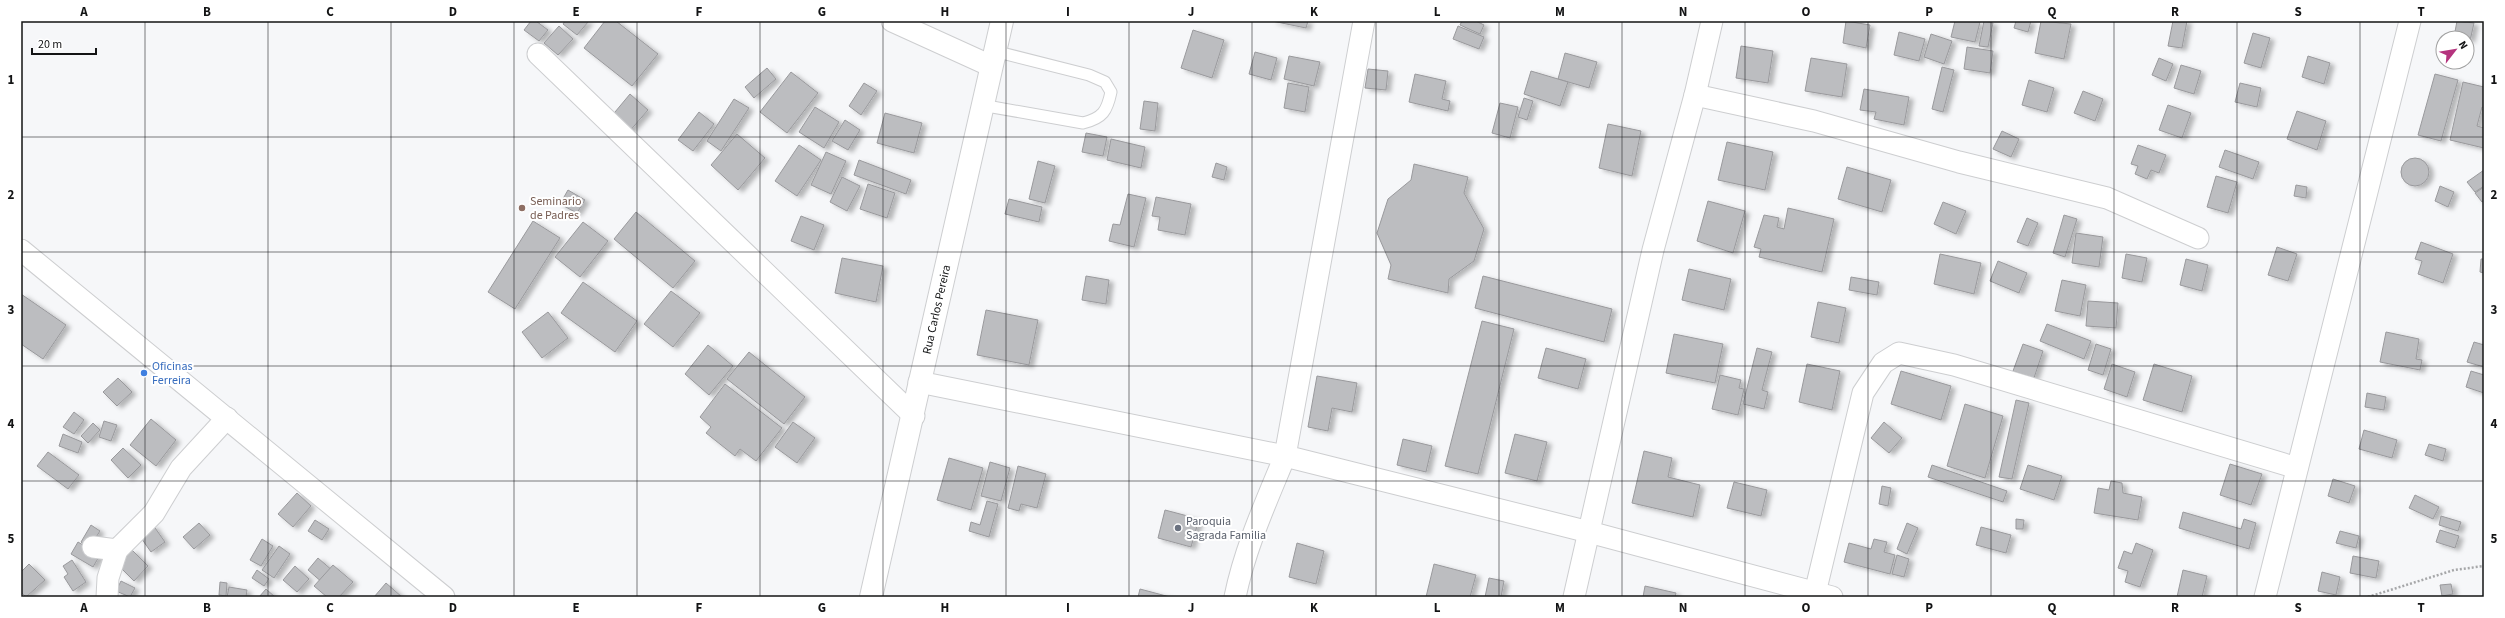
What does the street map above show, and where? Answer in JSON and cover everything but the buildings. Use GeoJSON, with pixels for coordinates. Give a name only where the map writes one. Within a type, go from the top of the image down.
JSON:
{"type":"FeatureCollection","features":[{"type":"Feature","properties":{"kind":"main road","name":"Rua Carlos Pereira"},"geometry":{"type":"LineString","coordinates":[[871,597],[914,416],[919,382],[981,105],[1002,21]]}},
{"type":"Feature","properties":{"kind":"street"},"geometry":{"type":"LineString","coordinates":[[892,21],[992,58]]}},
{"type":"Feature","properties":{"kind":"street"},"geometry":{"type":"LineString","coordinates":[[1235,597],[1239,577],[1260,513],[1284,456],[1364,21]]}},
{"type":"Feature","properties":{"kind":"street"},"geometry":{"type":"LineString","coordinates":[[1574,597],[1653,250],[1695,95],[1712,21]]}},
{"type":"Feature","properties":{"kind":"street"},"geometry":{"type":"LineString","coordinates":[[2265,597],[2410,21]]}},
{"type":"Feature","properties":{"kind":"street"},"geometry":{"type":"LineString","coordinates":[[538,54],[914,416]]}},
{"type":"Feature","properties":{"kind":"street"},"geometry":{"type":"LineString","coordinates":[[1695,95],[1814,121],[1959,162],[2106,198],[2198,238]]}},
{"type":"Feature","properties":{"kind":"street"},"geometry":{"type":"LineString","coordinates":[[21,250],[444,597]]}},
{"type":"Feature","properties":{"kind":"street"},"geometry":{"type":"LineString","coordinates":[[919,382],[1284,456],[1589,532],[1824,595],[1863,393],[1883,363],[1899,353],[1954,365],[2297,468]]}},
{"type":"Feature","properties":{"kind":"street"},"geometry":{"type":"LineString","coordinates":[[107,597],[108,578],[117,550],[154,513],[181,468],[226,418]]}},
{"type":"Feature","properties":{"kind":"street"},"geometry":{"type":"LineString","coordinates":[[93,548],[117,550]]}},
{"type":"Feature","properties":{"kind":"lane"},"geometry":{"type":"LineString","coordinates":[[981,105],[1083,123],[1096,120],[1108,108],[1111,92],[1105,82],[1089,75],[992,58]]}},
{"type":"Feature","properties":{"kind":"path"},"geometry":{"type":"LineString","coordinates":[[2368,597],[2454,570],[2484,566]]}},
{"type":"Feature","properties":{"kind":"place","name":"Seminario de Padres"},"geometry":{"type":"Point","coordinates":[522,208]}},
{"type":"Feature","properties":{"kind":"place","name":"Oficinas Ferreira"},"geometry":{"type":"Point","coordinates":[144,373]}},
{"type":"Feature","properties":{"kind":"place","name":"Paroquia Sagrada Familia"},"geometry":{"type":"Point","coordinates":[1178,528]}}]}
